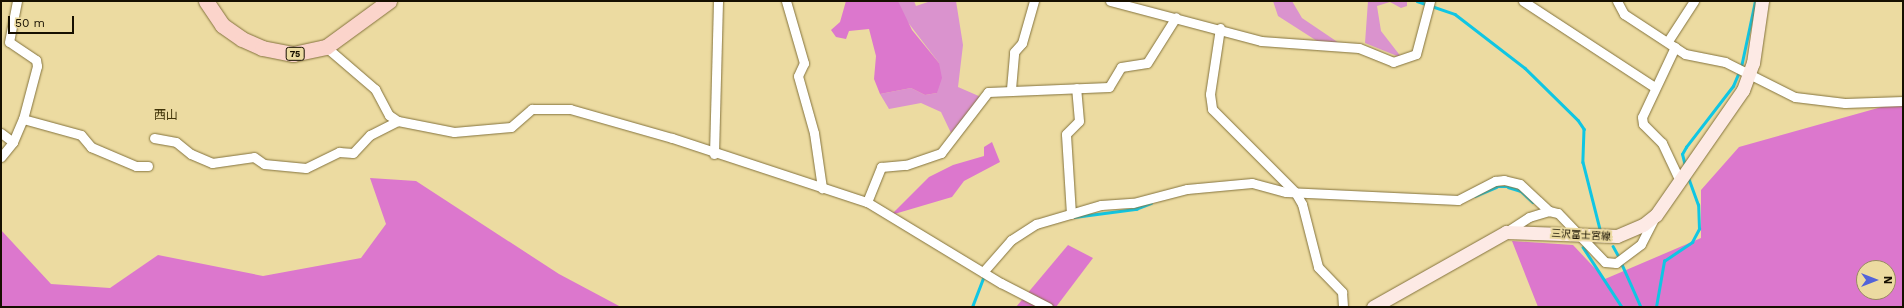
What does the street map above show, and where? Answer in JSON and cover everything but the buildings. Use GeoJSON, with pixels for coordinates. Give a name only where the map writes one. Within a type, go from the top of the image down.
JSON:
{"type":"FeatureCollection","features":[{"type":"Feature","properties":{"kind":"main road","name":"75"},"geometry":{"type":"LineString","coordinates":[[206,1],[222,25],[262,48],[308,54],[326,47],[389,1]]}},
{"type":"Feature","properties":{"kind":"main road","name":"三沢富士宮線"},"geometry":{"type":"LineString","coordinates":[[1372,307],[1506,232],[1516,230],[1583,237],[1617,236],[1656,215],[1743,90],[1748,73],[1762,1]]}},
{"type":"Feature","properties":{"kind":"street"},"geometry":{"type":"LineString","coordinates":[[1,157],[13,142],[23,119],[37,66],[36,60],[9,42],[17,1]]}},
{"type":"Feature","properties":{"kind":"street"},"geometry":{"type":"LineString","coordinates":[[714,154],[718,1]]}},
{"type":"Feature","properties":{"kind":"street"},"geometry":{"type":"LineString","coordinates":[[786,1],[804,63],[798,76],[814,133],[822,188]]}},
{"type":"Feature","properties":{"kind":"street"},"geometry":{"type":"LineString","coordinates":[[1011,89],[1014,52],[1022,43],[1034,1]]}},
{"type":"Feature","properties":{"kind":"street"},"geometry":{"type":"LineString","coordinates":[[1110,1],[1220,28],[1261,41],[1359,48],[1393,62],[1402,62],[1416,54],[1422,42],[1425,10],[1430,1]]}},
{"type":"Feature","properties":{"kind":"street"},"geometry":{"type":"LineString","coordinates":[[1523,1],[1653,86]]}},
{"type":"Feature","properties":{"kind":"street"},"geometry":{"type":"LineString","coordinates":[[1617,1],[1624,14],[1668,41],[1685,54],[1720,60],[1795,97],[1813,101],[1903,101]]}},
{"type":"Feature","properties":{"kind":"street"},"geometry":{"type":"LineString","coordinates":[[1668,41],[1694,1]]}},
{"type":"Feature","properties":{"kind":"street"},"geometry":{"type":"LineString","coordinates":[[867,202],[881,167],[906,165],[941,153],[988,92],[1011,89],[1108,87],[1121,67],[1147,63],[1176,17]]}},
{"type":"Feature","properties":{"kind":"street"},"geometry":{"type":"LineString","coordinates":[[1220,28],[1210,94],[1212,108],[1295,192],[1302,204],[1318,267],[1342,292],[1343,307]]}},
{"type":"Feature","properties":{"kind":"street"},"geometry":{"type":"LineString","coordinates":[[326,47],[375,89],[389,115],[398,121],[454,132],[511,127],[532,110],[570,109],[867,202],[991,277],[1048,307]]}},
{"type":"Feature","properties":{"kind":"street"},"geometry":{"type":"LineString","coordinates":[[1675,47],[1653,86],[1642,117],[1643,124],[1662,143],[1684,176]]}},
{"type":"Feature","properties":{"kind":"street"},"geometry":{"type":"LineString","coordinates":[[1071,214],[1066,134],[1079,121],[1076,88]]}},
{"type":"Feature","properties":{"kind":"street"},"geometry":{"type":"LineString","coordinates":[[23,119],[81,135],[91,147],[136,166],[148,166]]}},
{"type":"Feature","properties":{"kind":"street"},"geometry":{"type":"LineString","coordinates":[[154,138],[176,142],[191,154],[212,163],[254,157],[264,164],[306,168],[339,152],[353,153],[370,135],[398,121]]}},
{"type":"Feature","properties":{"kind":"street"},"geometry":{"type":"LineString","coordinates":[[1,134],[13,142]]}},
{"type":"Feature","properties":{"kind":"street"},"geometry":{"type":"LineString","coordinates":[[983,272],[1022,231],[1071,214],[1187,189],[1252,183],[1295,192],[1458,200],[1495,181],[1504,180],[1520,184],[1548,211],[1566,218],[1605,262],[1616,262],[1626,256],[1648,234],[1656,215]]}},
{"type":"Feature","properties":{"kind":"street"},"geometry":{"type":"LineString","coordinates":[[1506,232],[1529,216],[1548,211]]}},
{"type":"Feature","properties":{"kind":"shaded area"},"geometry":{"type":"Polygon","coordinates":[[[846,1],[898,1],[912,30],[939,63],[942,78],[937,93],[925,95],[911,88],[880,94],[874,79],[876,56],[869,29],[849,31],[846,39],[836,37],[831,30],[840,22],[846,1]]]}},
{"type":"Feature","properties":{"kind":"shaded area"},"geometry":{"type":"Polygon","coordinates":[[[898,1],[914,1],[916,6],[931,1],[956,1],[963,45],[958,87],[981,97],[951,133],[941,112],[921,103],[889,109],[880,94],[911,88],[925,95],[937,93],[939,63],[900,12],[898,1]]]}},
{"type":"Feature","properties":{"kind":"shaded area"},"geometry":{"type":"Polygon","coordinates":[[[1273,1],[1292,1],[1302,18],[1339,43],[1317,41],[1278,16],[1273,1]]]}},
{"type":"Feature","properties":{"kind":"shaded area"},"geometry":{"type":"Polygon","coordinates":[[[1368,1],[1407,1],[1407,6],[1401,8],[1390,2],[1377,6],[1381,31],[1402,58],[1365,43],[1368,1]]]}},
{"type":"Feature","properties":{"kind":"shaded area"},"geometry":{"type":"Polygon","coordinates":[[[1903,101],[1903,307],[1538,307],[1512,241],[1573,245],[1605,279],[1701,238],[1701,190],[1739,147],[1903,101]]]}},
{"type":"Feature","properties":{"kind":"shaded area"},"geometry":{"type":"Polygon","coordinates":[[[992,142],[1000,162],[964,181],[952,197],[891,215],[929,177],[953,165],[984,156],[984,147],[992,142]]]}},
{"type":"Feature","properties":{"kind":"shaded area"},"geometry":{"type":"Polygon","coordinates":[[[370,178],[416,181],[559,274],[621,307],[1,307],[1,230],[51,284],[110,288],[158,255],[263,276],[361,258],[386,224],[370,178]]]}},
{"type":"Feature","properties":{"kind":"shaded area"},"geometry":{"type":"Polygon","coordinates":[[[1068,245],[1093,258],[1056,307],[1016,307],[1068,245]]]}},
{"type":"Feature","properties":{"kind":"waterway"},"geometry":{"type":"LineString","coordinates":[[1417,1],[1455,14],[1525,68],[1578,120],[1584,129],[1583,162],[1600,229]]}},
{"type":"Feature","properties":{"kind":"waterway"},"geometry":{"type":"LineString","coordinates":[[1741,67],[1755,1]]}},
{"type":"Feature","properties":{"kind":"waterway"},"geometry":{"type":"LineString","coordinates":[[1685,166],[1682,154],[1686,147],[1733,86],[1739,72]]}},
{"type":"Feature","properties":{"kind":"waterway"},"geometry":{"type":"LineString","coordinates":[[1656,307],[1664,261],[1692,242],[1699,229],[1698,205],[1688,178]]}},
{"type":"Feature","properties":{"kind":"waterway"},"geometry":{"type":"LineString","coordinates":[[1475,196],[1496,187],[1508,187],[1521,191],[1533,202]]}},
{"type":"Feature","properties":{"kind":"waterway"},"geometry":{"type":"LineString","coordinates":[[1074,217],[1136,209],[1151,203]]}},
{"type":"Feature","properties":{"kind":"waterway"},"geometry":{"type":"LineString","coordinates":[[1613,246],[1619,257]]}},
{"type":"Feature","properties":{"kind":"waterway"},"geometry":{"type":"LineString","coordinates":[[1583,247],[1622,307]]}},
{"type":"Feature","properties":{"kind":"waterway"},"geometry":{"type":"LineString","coordinates":[[1621,262],[1641,307]]}},
{"type":"Feature","properties":{"kind":"waterway"},"geometry":{"type":"LineString","coordinates":[[972,307],[984,276]]}},
{"type":"Feature","properties":{"kind":"district","name":"西山"},"geometry":{"type":"Point","coordinates":[166,116]}}]}
